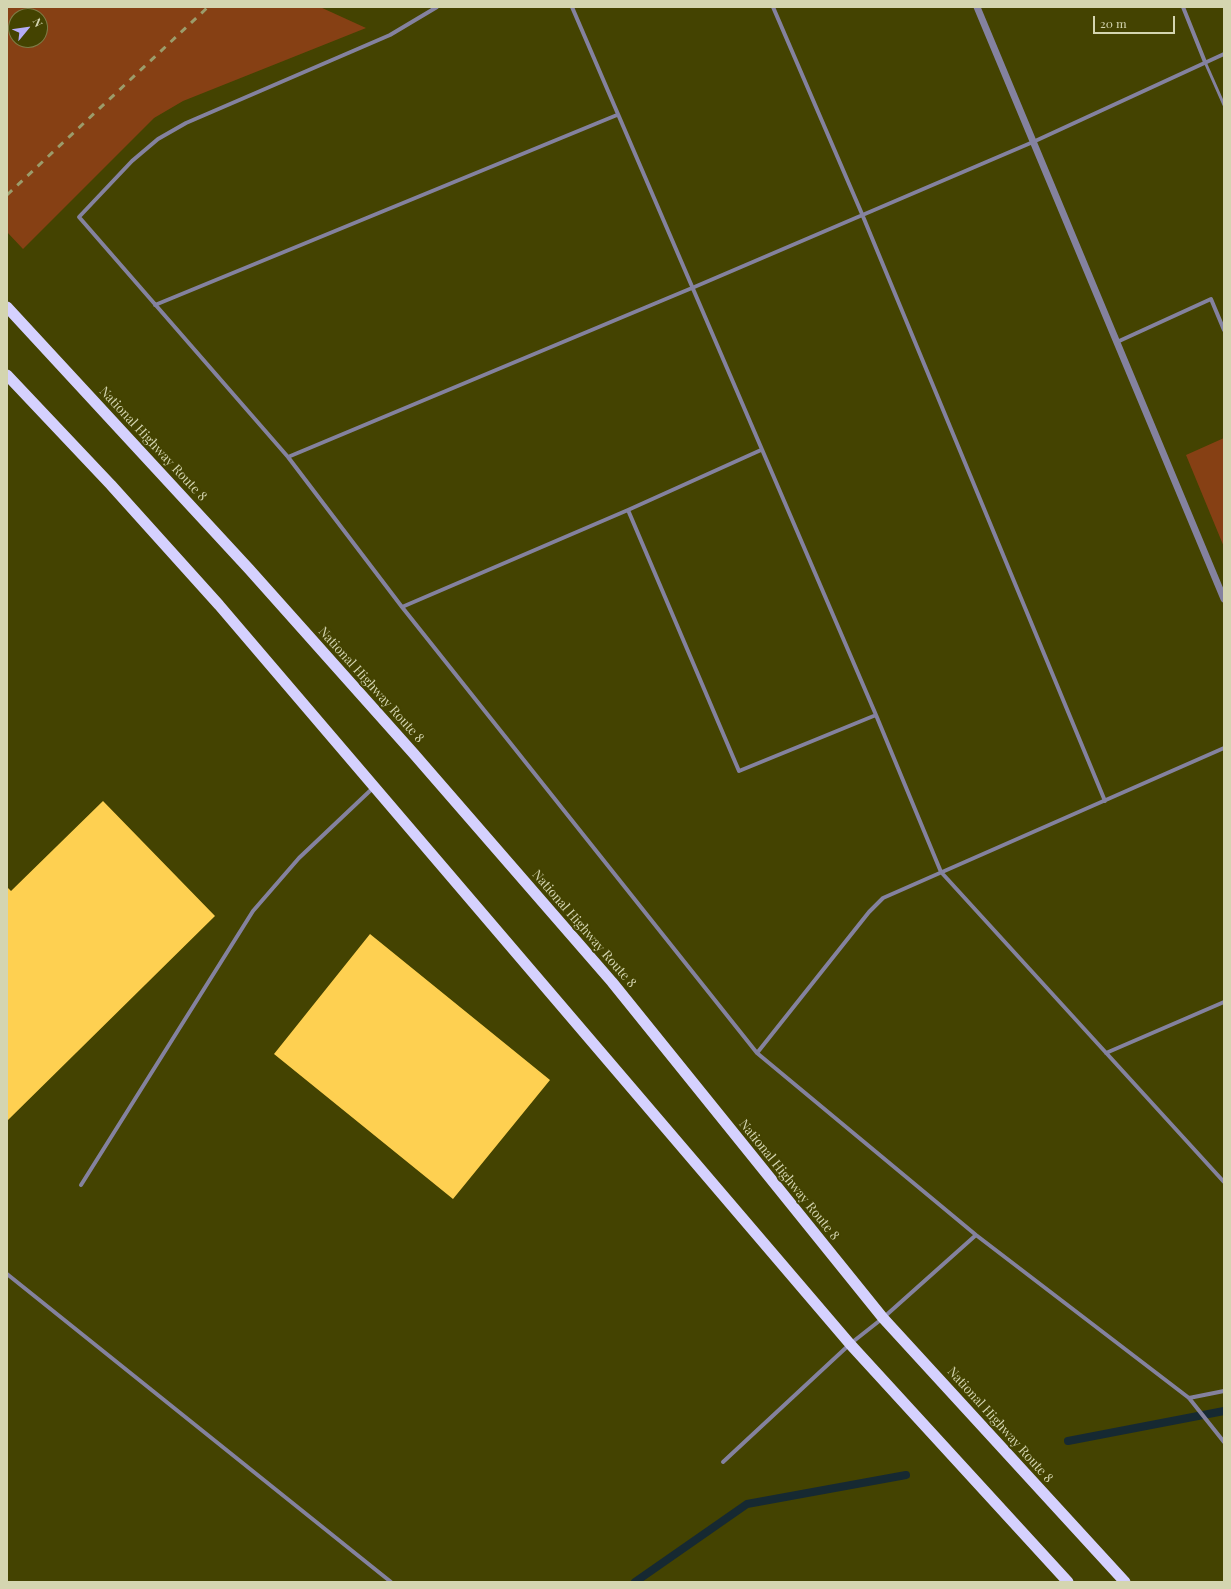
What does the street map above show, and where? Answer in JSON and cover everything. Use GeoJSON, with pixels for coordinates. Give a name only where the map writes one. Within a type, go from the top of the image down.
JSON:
{"type":"FeatureCollection","features":[{"type":"Feature","properties":{"kind":"highway","name":"National Highway Route 8"},"geometry":{"type":"LineString","coordinates":[[7,307],[249,569],[456,802],[612,982],[883,1318],[1125,1582]]}},
{"type":"Feature","properties":{"kind":"highway"},"geometry":{"type":"LineString","coordinates":[[7,375],[111,485],[219,605],[850,1344],[1068,1582]]}},
{"type":"Feature","properties":{"kind":"street"},"geometry":{"type":"LineString","coordinates":[[437,7],[390,36],[186,122],[158,139],[126,166],[79,217],[288,457],[402,607],[757,1054],[976,1235],[1189,1398],[1224,1442]]}},
{"type":"Feature","properties":{"kind":"street"},"geometry":{"type":"LineString","coordinates":[[572,7],[876,715],[940,872],[1224,1182]]}},
{"type":"Feature","properties":{"kind":"street"},"geometry":{"type":"LineString","coordinates":[[773,7],[862,214],[1105,801]]}},
{"type":"Feature","properties":{"kind":"street"},"geometry":{"type":"LineString","coordinates":[[977,7],[1032,142],[1224,599]]}},
{"type":"Feature","properties":{"kind":"street"},"geometry":{"type":"LineString","coordinates":[[1183,7],[1205,62]]}},
{"type":"Feature","properties":{"kind":"street"},"geometry":{"type":"LineString","coordinates":[[288,457],[692,288],[1032,142],[1224,54]]}},
{"type":"Feature","properties":{"kind":"street"},"geometry":{"type":"LineString","coordinates":[[155,305],[618,115]]}},
{"type":"Feature","properties":{"kind":"street"},"geometry":{"type":"LineString","coordinates":[[1117,342],[1211,299],[1224,330]]}},
{"type":"Feature","properties":{"kind":"street"},"geometry":{"type":"LineString","coordinates":[[402,607],[628,510],[761,450]]}},
{"type":"Feature","properties":{"kind":"street"},"geometry":{"type":"LineString","coordinates":[[628,510],[739,771],[876,715]]}},
{"type":"Feature","properties":{"kind":"street"},"geometry":{"type":"LineString","coordinates":[[757,1054],[869,912],[883,898],[1224,748]]}},
{"type":"Feature","properties":{"kind":"street"},"geometry":{"type":"LineString","coordinates":[[81,1185],[253,911],[299,858],[374,787]]}},
{"type":"Feature","properties":{"kind":"street"},"geometry":{"type":"LineString","coordinates":[[1106,1053],[1224,1002]]}},
{"type":"Feature","properties":{"kind":"street"},"geometry":{"type":"LineString","coordinates":[[723,1462],[850,1344],[883,1318],[976,1235]]}},
{"type":"Feature","properties":{"kind":"street"},"geometry":{"type":"LineString","coordinates":[[7,1274],[390,1582]]}},
{"type":"Feature","properties":{"kind":"street"},"geometry":{"type":"LineString","coordinates":[[1189,1398],[1224,1391]]}},
{"type":"Feature","properties":{"kind":"lane"},"geometry":{"type":"LineString","coordinates":[[1205,62],[1224,105]]}},
{"type":"Feature","properties":{"kind":"shaded area"},"geometry":{"type":"Polygon","coordinates":[[[7,7],[320,7],[366,28],[183,101],[154,118],[23,249],[7,232],[7,7]]]}},
{"type":"Feature","properties":{"kind":"shaded area"},"geometry":{"type":"Polygon","coordinates":[[[1224,438],[1224,547],[1186,455],[1224,438]]]}},
{"type":"Feature","properties":{"kind":"building"},"geometry":{"type":"Polygon","coordinates":[[[103,801],[215,916],[7,1121],[7,887],[11,891],[103,801]]]}},
{"type":"Feature","properties":{"kind":"building"},"geometry":{"type":"Polygon","coordinates":[[[370,934],[550,1080],[453,1199],[274,1054],[370,934]]]}},
{"type":"Feature","properties":{"kind":"waterway"},"geometry":{"type":"LineString","coordinates":[[1068,1441],[1224,1411]]}},
{"type":"Feature","properties":{"kind":"waterway"},"geometry":{"type":"LineString","coordinates":[[635,1582],[747,1504],[906,1475]]}},
{"type":"Feature","properties":{"kind":"railway"},"geometry":{"type":"LineString","coordinates":[[7,195],[208,7]]}}]}
